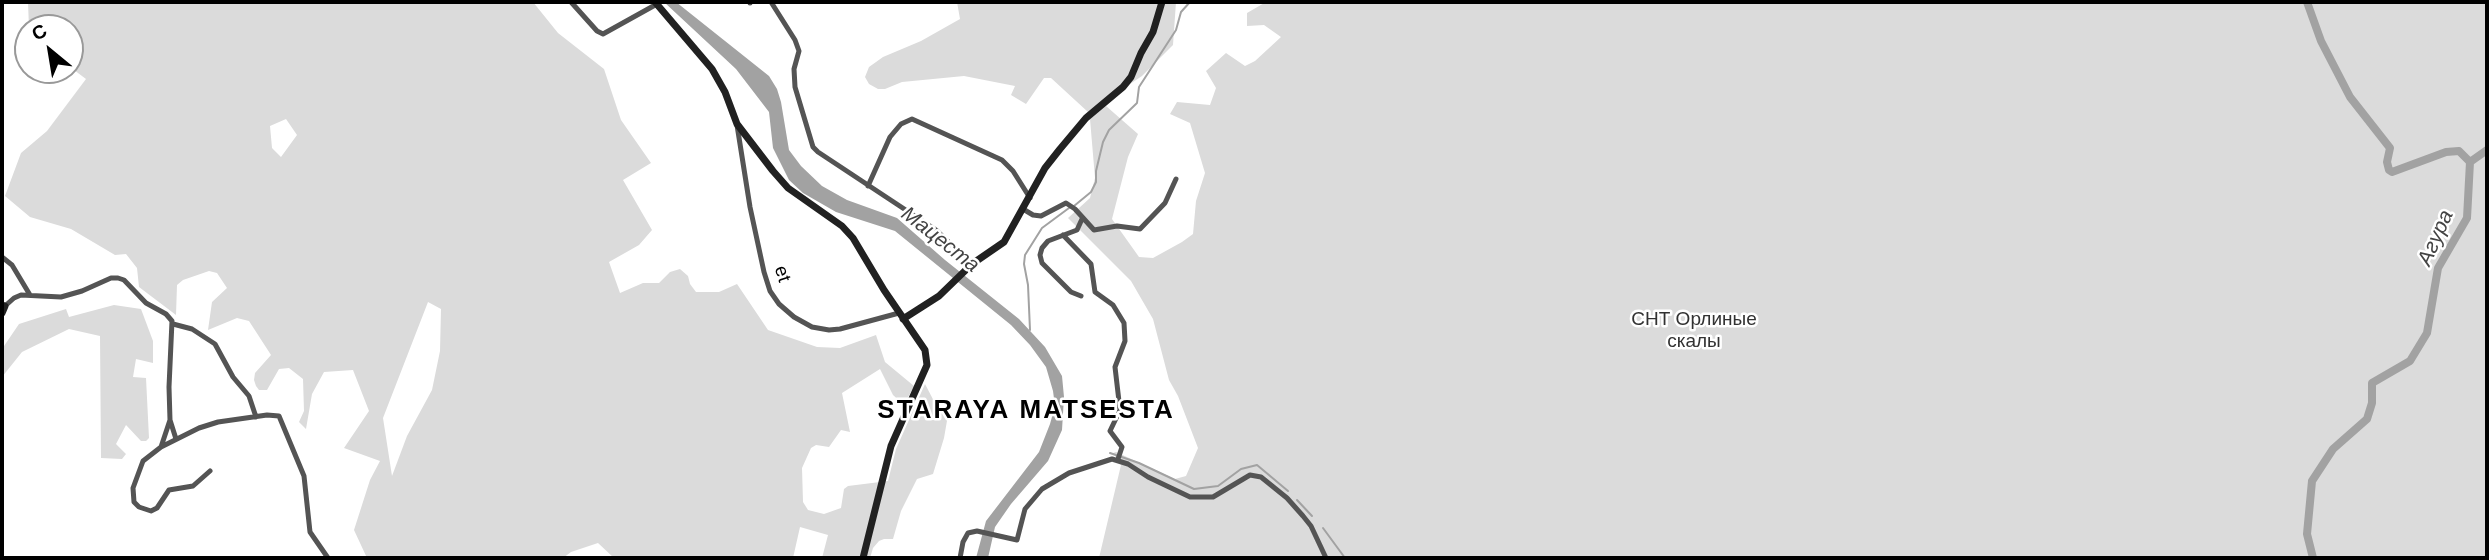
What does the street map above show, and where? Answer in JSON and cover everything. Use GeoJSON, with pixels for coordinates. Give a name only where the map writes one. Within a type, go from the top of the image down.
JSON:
{"type":"FeatureCollection","features":[{"type":"Feature","properties":{"kind":"main road"},"geometry":{"type":"LineString","coordinates":[[901,316],[947,289],[971,264],[1002,245],[1045,168],[1071,134],[1123,88],[1131,77],[1153,32],[1162,2]]}},
{"type":"Feature","properties":{"kind":"main road"},"geometry":{"type":"LineString","coordinates":[[656,3],[720,81],[737,124],[788,188],[848,232],[922,344],[927,356],[928,365],[891,446],[863,558]]}},
{"type":"Feature","properties":{"kind":"street"},"geometry":{"type":"LineString","coordinates":[[571,2],[587,21],[603,34],[656,3]]}},
{"type":"Feature","properties":{"kind":"street"},"geometry":{"type":"LineString","coordinates":[[771,2],[799,51],[794,69],[795,87],[813,146],[818,152],[936,230],[971,264]]}},
{"type":"Feature","properties":{"kind":"street"},"geometry":{"type":"LineString","coordinates":[[868,186],[890,137],[901,124],[912,119],[1002,160],[1010,167],[1030,198]]}},
{"type":"Feature","properties":{"kind":"street","name":"et"},"geometry":{"type":"LineString","coordinates":[[737,124],[750,207],[764,272],[770,291],[779,304],[812,327],[829,330],[901,316]]}},
{"type":"Feature","properties":{"kind":"street"},"geometry":{"type":"LineString","coordinates":[[1023,209],[1041,216],[1063,202],[1072,207],[1091,228],[1098,231],[1117,226],[1140,229],[1166,204],[1176,179]]}},
{"type":"Feature","properties":{"kind":"street"},"geometry":{"type":"LineString","coordinates":[[1081,296],[1071,292],[1040,259],[1040,251],[1045,244],[1077,230],[1082,219]]}},
{"type":"Feature","properties":{"kind":"street"},"geometry":{"type":"LineString","coordinates":[[1063,235],[1093,266],[1095,292],[1113,305],[1124,323],[1125,341],[1115,367],[1120,410],[1110,431],[1122,447],[1118,459]]}},
{"type":"Feature","properties":{"kind":"street"},"geometry":{"type":"LineString","coordinates":[[2,257],[12,265],[30,295]]}},
{"type":"Feature","properties":{"kind":"street"},"geometry":{"type":"LineString","coordinates":[[3,308],[18,296],[61,297],[118,278],[124,280],[146,303],[166,314],[173,324],[199,332],[215,344],[233,377],[249,396],[256,417]]}},
{"type":"Feature","properties":{"kind":"street"},"geometry":{"type":"LineString","coordinates":[[173,324],[169,387],[170,420],[176,439]]}},
{"type":"Feature","properties":{"kind":"street"},"geometry":{"type":"LineString","coordinates":[[210,471],[192,486],[171,489],[154,509],[139,507],[132,498],[135,480],[144,459],[160,447],[218,422],[279,416],[304,476],[310,532],[323,547],[328,558]]}},
{"type":"Feature","properties":{"kind":"street"},"geometry":{"type":"LineString","coordinates":[[160,447],[170,420]]}},
{"type":"Feature","properties":{"kind":"street"},"geometry":{"type":"LineString","coordinates":[[960,558],[965,536],[978,532],[1017,540],[1026,509],[1042,489],[1069,473],[1097,465],[1107,459],[1118,459],[1190,497],[1213,497],[1250,475],[1261,477],[1304,516],[1326,558]]}},
{"type":"Feature","properties":{"kind":"green space"},"geometry":{"type":"Polygon","coordinates":[[[28,2],[533,2],[558,33],[604,69],[621,120],[651,163],[623,180],[652,230],[639,245],[609,262],[620,293],[643,283],[659,283],[670,272],[680,269],[688,276],[696,292],[719,292],[737,284],[768,330],[817,347],[840,348],[876,335],[885,362],[914,386],[904,405],[893,395],[880,369],[842,393],[850,432],[841,430],[829,447],[816,445],[811,448],[802,468],[803,502],[808,510],[824,514],[841,508],[844,489],[848,486],[888,481],[896,449],[925,384],[937,407],[943,414],[948,415],[933,474],[917,479],[901,511],[893,539],[879,541],[870,558],[822,558],[828,535],[800,527],[793,558],[614,558],[598,543],[571,552],[563,558],[367,558],[354,530],[370,480],[380,461],[344,448],[369,411],[353,370],[324,372],[312,394],[306,429],[299,422],[304,411],[303,379],[289,368],[279,369],[267,390],[259,390],[256,386],[255,373],[271,355],[249,321],[237,318],[208,330],[212,302],[227,288],[217,273],[209,271],[183,280],[177,285],[176,315],[139,287],[137,268],[126,254],[115,255],[71,229],[30,217],[5,196],[21,153],[47,131],[86,79],[84,14],[28,14],[28,2]],[[286,119],[270,126],[272,148],[281,157],[297,135],[286,119]],[[428,302],[383,418],[392,476],[407,436],[432,390],[440,351],[441,309],[428,302]]]}},
{"type":"Feature","properties":{"kind":"green space"},"geometry":{"type":"Polygon","coordinates":[[[957,2],[1176,2],[1173,45],[1142,76],[1088,112],[1051,78],[1044,78],[1026,104],[1011,95],[1015,86],[964,76],[902,82],[885,89],[869,84],[865,77],[869,67],[883,57],[921,41],[960,19],[957,2]]]}},
{"type":"Feature","properties":{"kind":"green space","name":"СНТ Орлиные скалы"},"geometry":{"type":"Polygon","coordinates":[[[1266,2],[2487,2],[2487,558],[1099,558],[1121,465],[1113,453],[1175,479],[1186,476],[1198,448],[1169,380],[1153,319],[1131,281],[1068,218],[1090,198],[1095,178],[1090,119],[1106,106],[1138,134],[1128,157],[1112,219],[1139,257],[1153,258],[1182,242],[1193,234],[1196,201],[1205,173],[1190,123],[1170,114],[1177,102],[1210,105],[1216,88],[1206,71],[1226,53],[1245,66],[1255,61],[1281,37],[1264,25],[1247,26],[1247,13],[1266,2]]]}},
{"type":"Feature","properties":{"kind":"green space"},"geometry":{"type":"Polygon","coordinates":[[[114,305],[141,309],[153,341],[153,363],[136,359],[133,377],[146,378],[149,438],[141,441],[126,425],[116,444],[126,454],[122,459],[101,458],[100,336],[69,329],[22,352],[2,377],[2,349],[19,324],[66,309],[69,317],[114,305]]]}},
{"type":"Feature","properties":{"kind":"shaded area"},"geometry":{"type":"Polygon","coordinates":[[[664,2],[676,2],[769,76],[781,102],[789,150],[822,186],[847,200],[897,218],[1019,319],[1045,347],[1062,376],[1062,430],[1048,461],[995,527],[988,558],[976,558],[986,521],[1039,452],[1050,424],[1055,406],[1046,367],[1011,325],[895,231],[836,212],[803,193],[789,180],[773,148],[769,112],[736,69],[664,2]]]}},
{"type":"Feature","properties":{"kind":"waterway"},"geometry":{"type":"LineString","coordinates":[[1074,206],[1091,192],[1096,182],[1103,142],[1109,130],[1137,103],[1139,87],[1176,30],[1181,12],[1190,2]]}},
{"type":"Feature","properties":{"kind":"waterway","name":"Агура"},"geometry":{"type":"LineString","coordinates":[[2307,2],[2321,41],[2350,97],[2390,148],[2387,162],[2389,170],[2392,172],[2446,152],[2459,151],[2470,162],[2467,218],[2438,268],[2427,333],[2410,361],[2372,383],[2372,403],[2367,419],[2333,449],[2312,481],[2307,534],[2313,558]]}},
{"type":"Feature","properties":{"kind":"waterway"},"geometry":{"type":"LineString","coordinates":[[2470,162],[2487,150]]}},
{"type":"Feature","properties":{"kind":"waterway"},"geometry":{"type":"LineString","coordinates":[[1030,330],[1025,255],[1042,228],[1069,208]]}},
{"type":"Feature","properties":{"kind":"waterway"},"geometry":{"type":"LineString","coordinates":[[1110,453],[1139,463],[1194,489],[1218,486],[1241,469],[1257,465],[1288,491]]}},
{"type":"Feature","properties":{"kind":"waterway"},"geometry":{"type":"LineString","coordinates":[[1297,500],[1312,516]]}},
{"type":"Feature","properties":{"kind":"waterway"},"geometry":{"type":"LineString","coordinates":[[1323,528],[1345,558]]}},
{"type":"Feature","properties":{"kind":"district","name":"STARAYA MATSESTA"},"geometry":{"type":"Point","coordinates":[1026,411]}},
{"type":"Feature","properties":{"kind":"water label","name":"Мацеста"},"geometry":{"type":"Point","coordinates":[940,240]}}]}
